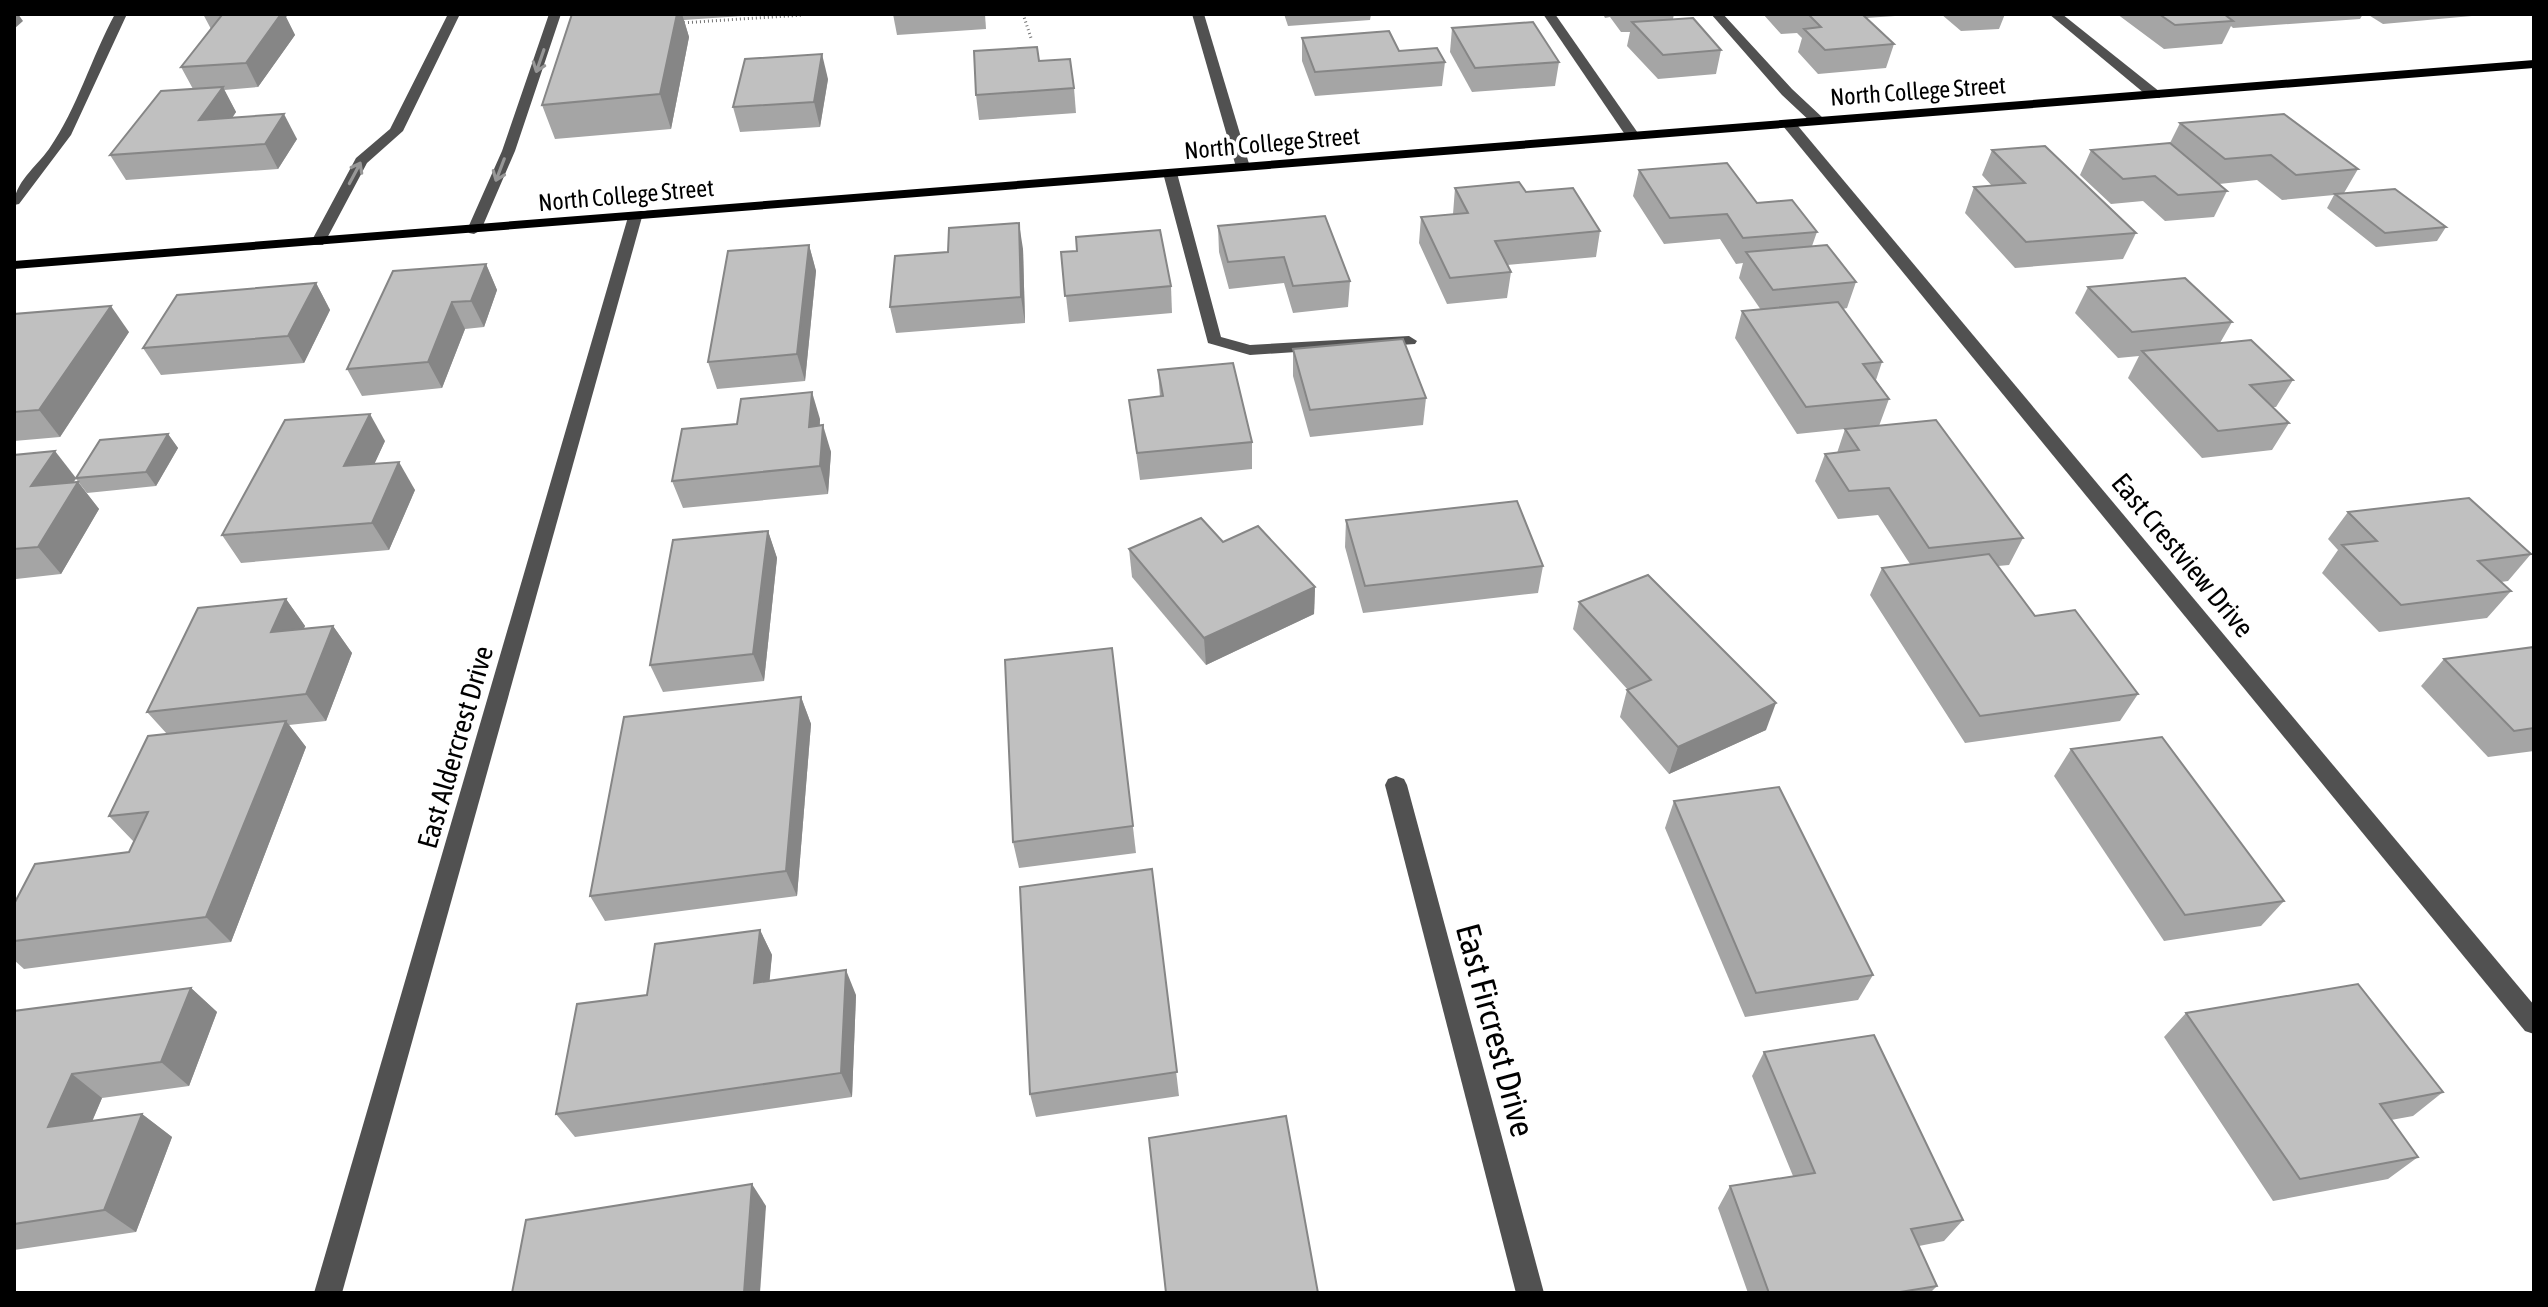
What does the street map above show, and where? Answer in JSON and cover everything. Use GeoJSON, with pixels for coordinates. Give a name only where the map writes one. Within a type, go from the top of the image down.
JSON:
{"type":"FeatureCollection","features":[{"type":"Feature","properties":{"kind":"main road","name":"North College Street"},"geometry":{"type":"LineString","coordinates":[[14,265],[2534,64]]}},
{"type":"Feature","properties":{"kind":"street"},"geometry":{"type":"LineString","coordinates":[[14,201],[54,154],[78,110],[121,14]]}},
{"type":"Feature","properties":{"kind":"street"},"geometry":{"type":"LineString","coordinates":[[318,242],[361,161],[396,131],[454,14]]}},
{"type":"Feature","properties":{"kind":"street"},"geometry":{"type":"LineString","coordinates":[[474,230],[523,108],[555,14]]}},
{"type":"Feature","properties":{"kind":"street"},"geometry":{"type":"LineString","coordinates":[[1198,14],[1243,167]]}},
{"type":"Feature","properties":{"kind":"street"},"geometry":{"type":"LineString","coordinates":[[1549,14],[1633,136]]}},
{"type":"Feature","properties":{"kind":"street"},"geometry":{"type":"LineString","coordinates":[[1717,14],[1787,92],[1818,121]]}},
{"type":"Feature","properties":{"kind":"street"},"geometry":{"type":"LineString","coordinates":[[2055,14],[2155,95]]}},
{"type":"Feature","properties":{"kind":"street","name":"East Crestview Drive"},"geometry":{"type":"LineString","coordinates":[[1788,123],[2534,1023]]}},
{"type":"Feature","properties":{"kind":"street"},"geometry":{"type":"LineString","coordinates":[[1170,173],[1214,340],[1250,350],[1409,341]]}},
{"type":"Feature","properties":{"kind":"street","name":"East Aldercrest Drive"},"geometry":{"type":"LineString","coordinates":[[328,1293],[635,217]]}},
{"type":"Feature","properties":{"kind":"street","name":"East Fircrest Drive"},"geometry":{"type":"LineString","coordinates":[[1396,785],[1530,1293]]}},
{"type":"Feature","properties":{"kind":"path"},"geometry":{"type":"LineString","coordinates":[[1023,14],[1031,38]]}},
{"type":"Feature","properties":{"kind":"path"},"geometry":{"type":"LineString","coordinates":[[678,23],[803,15]]}},
{"type":"Feature","properties":{"kind":"building"},"geometry":{"type":"Polygon","coordinates":[[[281,14],[246,63],[181,67],[222,15],[281,14]]]}},
{"type":"Feature","properties":{"kind":"building"},"geometry":{"type":"Polygon","coordinates":[[[572,14],[677,14],[660,94],[542,105],[572,14]]]}},
{"type":"Feature","properties":{"kind":"building"},"geometry":{"type":"Polygon","coordinates":[[[1808,14],[1862,14],[1894,44],[1825,50],[1804,29],[1821,27],[1808,14]]]}},
{"type":"Feature","properties":{"kind":"building"},"geometry":{"type":"Polygon","coordinates":[[[2159,14],[2224,14],[2233,21],[2175,25],[2159,14]]]}},
{"type":"Feature","properties":{"kind":"building"},"geometry":{"type":"Polygon","coordinates":[[[1693,18],[1721,50],[1663,55],[1632,22],[1693,18]]]}},
{"type":"Feature","properties":{"kind":"building"},"geometry":{"type":"Polygon","coordinates":[[[1533,22],[1559,62],[1475,68],[1452,28],[1533,22]]]}},
{"type":"Feature","properties":{"kind":"building"},"geometry":{"type":"Polygon","coordinates":[[[1389,31],[1399,51],[1437,48],[1445,62],[1315,72],[1302,38],[1389,31]]]}},
{"type":"Feature","properties":{"kind":"building"},"geometry":{"type":"Polygon","coordinates":[[[1037,47],[1039,61],[1070,59],[1074,88],[976,95],[974,51],[1037,47]]]}},
{"type":"Feature","properties":{"kind":"building"},"geometry":{"type":"Polygon","coordinates":[[[822,54],[814,102],[733,107],[745,59],[822,54]]]}},
{"type":"Feature","properties":{"kind":"building"},"geometry":{"type":"Polygon","coordinates":[[[223,87],[199,120],[284,114],[265,144],[110,155],[161,91],[223,87]]]}},
{"type":"Feature","properties":{"kind":"building"},"geometry":{"type":"Polygon","coordinates":[[[2284,114],[2358,169],[2296,175],[2271,155],[2225,159],[2180,123],[2284,114]]]}},
{"type":"Feature","properties":{"kind":"building"},"geometry":{"type":"Polygon","coordinates":[[[2170,143],[2227,191],[2178,195],[2155,176],[2123,179],[2091,150],[2170,143]]]}},
{"type":"Feature","properties":{"kind":"building"},"geometry":{"type":"Polygon","coordinates":[[[2045,146],[2136,233],[2026,242],[1974,187],[2025,183],[1992,150],[2045,146]]]}},
{"type":"Feature","properties":{"kind":"building"},"geometry":{"type":"Polygon","coordinates":[[[1727,163],[1757,203],[1792,200],[1817,232],[1743,238],[1727,214],[1670,218],[1639,170],[1727,163]]]}},
{"type":"Feature","properties":{"kind":"building"},"geometry":{"type":"Polygon","coordinates":[[[1519,182],[1526,192],[1573,188],[1600,231],[1495,241],[1511,272],[1450,278],[1421,217],[1468,213],[1455,188],[1519,182]]]}},
{"type":"Feature","properties":{"kind":"building"},"geometry":{"type":"Polygon","coordinates":[[[2395,189],[2446,227],[2385,233],[2335,194],[2395,189]]]}},
{"type":"Feature","properties":{"kind":"building"},"geometry":{"type":"Polygon","coordinates":[[[1325,216],[1350,281],[1293,286],[1284,257],[1228,262],[1218,226],[1325,216]]]}},
{"type":"Feature","properties":{"kind":"building"},"geometry":{"type":"Polygon","coordinates":[[[1019,223],[1021,297],[890,307],[895,256],[948,252],[949,228],[1019,223]]]}},
{"type":"Feature","properties":{"kind":"building"},"geometry":{"type":"Polygon","coordinates":[[[1160,230],[1171,286],[1065,296],[1061,252],[1077,251],[1076,237],[1160,230]]]}},
{"type":"Feature","properties":{"kind":"building"},"geometry":{"type":"Polygon","coordinates":[[[809,245],[797,354],[708,362],[728,251],[809,245]]]}},
{"type":"Feature","properties":{"kind":"building"},"geometry":{"type":"Polygon","coordinates":[[[1827,245],[1856,282],[1773,290],[1746,252],[1827,245]]]}},
{"type":"Feature","properties":{"kind":"building"},"geometry":{"type":"Polygon","coordinates":[[[486,264],[471,301],[452,302],[428,362],[347,369],[393,271],[486,264]]]}},
{"type":"Feature","properties":{"kind":"building"},"geometry":{"type":"Polygon","coordinates":[[[2185,278],[2232,322],[2132,332],[2088,287],[2185,278]]]}},
{"type":"Feature","properties":{"kind":"building"},"geometry":{"type":"Polygon","coordinates":[[[316,283],[288,336],[143,348],[177,295],[316,283]]]}},
{"type":"Feature","properties":{"kind":"building"},"geometry":{"type":"Polygon","coordinates":[[[1838,302],[1882,362],[1863,364],[1889,399],[1806,407],[1742,311],[1838,302]]]}},
{"type":"Feature","properties":{"kind":"building"},"geometry":{"type":"Polygon","coordinates":[[[111,306],[39,410],[14,412],[14,314],[111,306]]]}},
{"type":"Feature","properties":{"kind":"building"},"geometry":{"type":"Polygon","coordinates":[[[1403,339],[1426,398],[1310,410],[1293,349],[1403,339]]]}},
{"type":"Feature","properties":{"kind":"building"},"geometry":{"type":"Polygon","coordinates":[[[2251,340],[2293,380],[2250,385],[2289,423],[2218,431],[2142,351],[2251,340]]]}},
{"type":"Feature","properties":{"kind":"building"},"geometry":{"type":"Polygon","coordinates":[[[1233,363],[1252,442],[1137,453],[1129,400],[1163,396],[1158,370],[1233,363]]]}},
{"type":"Feature","properties":{"kind":"building"},"geometry":{"type":"Polygon","coordinates":[[[812,392],[809,427],[823,425],[820,466],[672,481],[682,429],[737,424],[741,399],[812,392]]]}},
{"type":"Feature","properties":{"kind":"building"},"geometry":{"type":"Polygon","coordinates":[[[370,414],[344,466],[399,462],[372,523],[222,535],[285,420],[370,414]]]}},
{"type":"Feature","properties":{"kind":"building"},"geometry":{"type":"Polygon","coordinates":[[[1936,420],[2023,538],[1929,548],[1889,488],[1849,491],[1825,454],[1859,450],[1845,429],[1936,420]]]}},
{"type":"Feature","properties":{"kind":"building"},"geometry":{"type":"Polygon","coordinates":[[[168,434],[146,472],[76,478],[100,440],[168,434]]]}},
{"type":"Feature","properties":{"kind":"building"},"geometry":{"type":"Polygon","coordinates":[[[55,451],[31,486],[78,482],[38,547],[14,549],[14,455],[55,451]]]}},
{"type":"Feature","properties":{"kind":"building"},"geometry":{"type":"Polygon","coordinates":[[[2469,498],[2531,554],[2478,561],[2511,591],[2401,605],[2342,545],[2377,541],[2348,512],[2469,498]]]}},
{"type":"Feature","properties":{"kind":"building"},"geometry":{"type":"Polygon","coordinates":[[[1517,501],[1543,566],[1365,586],[1346,520],[1517,501]]]}},
{"type":"Feature","properties":{"kind":"building"},"geometry":{"type":"Polygon","coordinates":[[[1201,518],[1223,542],[1258,526],[1315,587],[1204,638],[1129,549],[1201,518]]]}},
{"type":"Feature","properties":{"kind":"building"},"geometry":{"type":"Polygon","coordinates":[[[768,531],[753,654],[650,665],[673,540],[768,531]]]}},
{"type":"Feature","properties":{"kind":"building"},"geometry":{"type":"Polygon","coordinates":[[[1989,554],[2035,616],[2075,610],[2138,694],[1980,716],[1882,568],[1989,554]]]}},
{"type":"Feature","properties":{"kind":"building"},"geometry":{"type":"Polygon","coordinates":[[[1648,575],[1776,703],[1678,747],[1627,690],[1651,680],[1579,602],[1648,575]]]}},
{"type":"Feature","properties":{"kind":"building"},"geometry":{"type":"Polygon","coordinates":[[[286,599],[271,632],[333,626],[306,694],[147,712],[198,608],[286,599]]]}},
{"type":"Feature","properties":{"kind":"building"},"geometry":{"type":"Polygon","coordinates":[[[2534,647],[2534,728],[2514,731],[2444,659],[2534,647]]]}},
{"type":"Feature","properties":{"kind":"building"},"geometry":{"type":"Polygon","coordinates":[[[1112,648],[1133,826],[1013,842],[1005,660],[1112,648]]]}},
{"type":"Feature","properties":{"kind":"building"},"geometry":{"type":"Polygon","coordinates":[[[801,697],[786,871],[590,896],[624,717],[801,697]]]}},
{"type":"Feature","properties":{"kind":"building"},"geometry":{"type":"Polygon","coordinates":[[[286,721],[206,917],[14,941],[14,904],[35,864],[129,852],[148,812],[109,816],[148,736],[286,721]]]}},
{"type":"Feature","properties":{"kind":"building"},"geometry":{"type":"Polygon","coordinates":[[[2162,737],[2284,901],[2185,915],[2071,749],[2162,737]]]}},
{"type":"Feature","properties":{"kind":"building"},"geometry":{"type":"Polygon","coordinates":[[[1779,787],[1873,975],[1756,993],[1674,801],[1779,787]]]}},
{"type":"Feature","properties":{"kind":"building"},"geometry":{"type":"Polygon","coordinates":[[[1152,869],[1177,1072],[1030,1094],[1020,887],[1152,869]]]}},
{"type":"Feature","properties":{"kind":"building"},"geometry":{"type":"Polygon","coordinates":[[[760,930],[754,983],[846,970],[841,1073],[556,1114],[577,1004],[647,995],[655,944],[760,930]]]}},
{"type":"Feature","properties":{"kind":"building"},"geometry":{"type":"Polygon","coordinates":[[[2358,984],[2443,1092],[2380,1104],[2418,1157],[2300,1179],[2186,1013],[2358,984]]]}},
{"type":"Feature","properties":{"kind":"building"},"geometry":{"type":"Polygon","coordinates":[[[191,988],[161,1062],[72,1074],[48,1127],[142,1114],[104,1210],[14,1224],[14,1011],[191,988]]]}},
{"type":"Feature","properties":{"kind":"building"},"geometry":{"type":"Polygon","coordinates":[[[1874,1035],[1963,1220],[1911,1229],[1937,1286],[1894,1293],[1769,1293],[1730,1186],[1815,1173],[1764,1052],[1874,1035]]]}},
{"type":"Feature","properties":{"kind":"building"},"geometry":{"type":"Polygon","coordinates":[[[1286,1116],[1318,1293],[1166,1293],[1149,1138],[1286,1116]]]}},
{"type":"Feature","properties":{"kind":"building"},"geometry":{"type":"Polygon","coordinates":[[[752,1184],[744,1293],[512,1293],[526,1220],[752,1184]]]}}]}
